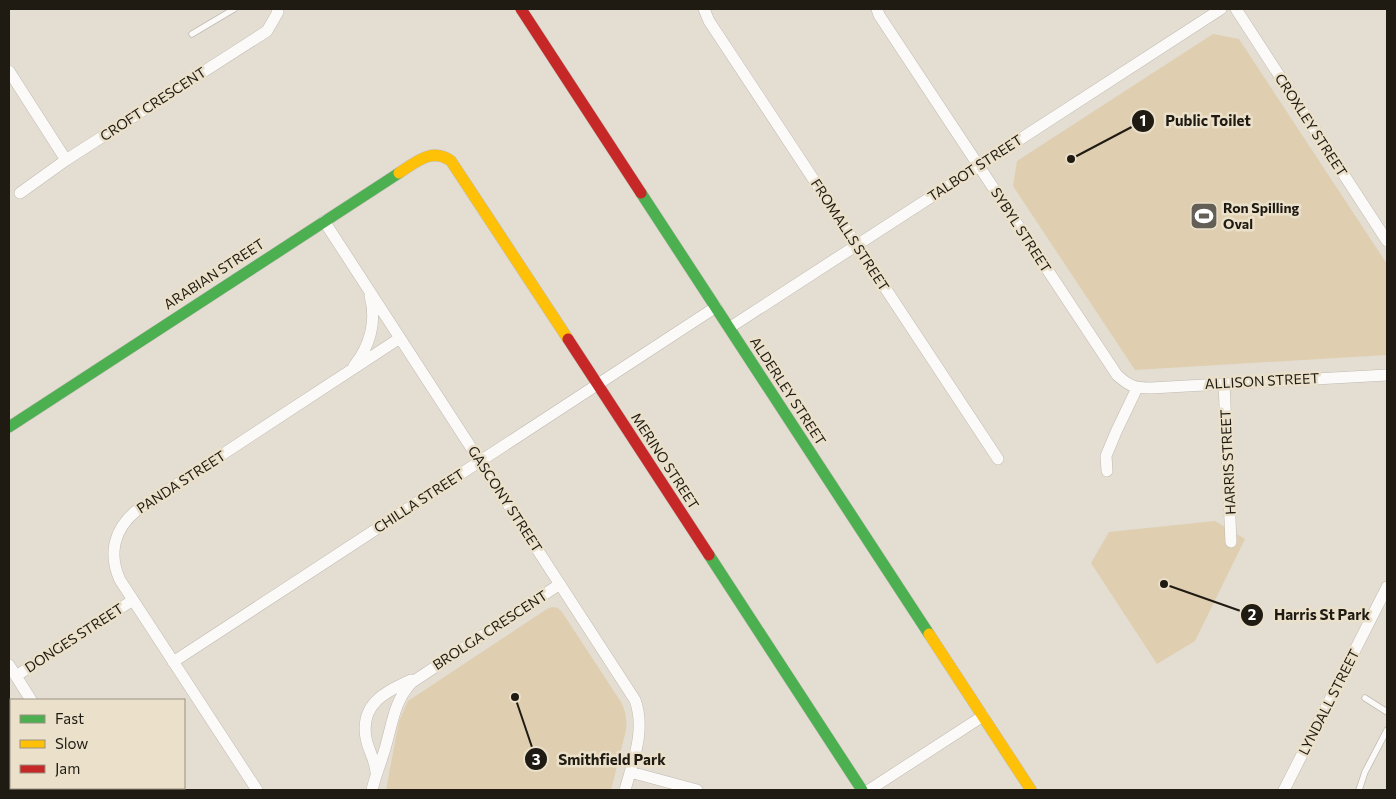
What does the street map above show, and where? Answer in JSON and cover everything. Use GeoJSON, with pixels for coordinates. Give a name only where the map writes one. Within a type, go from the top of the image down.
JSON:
{"type":"FeatureCollection","features":[{"type":"Feature","properties":{"kind":"street","name":"CROFT CRESCENT"},"geometry":{"type":"LineString","coordinates":[[20,193],[66,160],[267,30],[278,12],[277,9]]}},
{"type":"Feature","properties":{"kind":"street","name":"ALDERLEY STREET"},"geometry":{"type":"LineString","coordinates":[[521,9],[1031,790]]}},
{"type":"Feature","properties":{"kind":"street","name":"FROMALLS STREET"},"geometry":{"type":"LineString","coordinates":[[704,9],[709,21],[998,459]]}},
{"type":"Feature","properties":{"kind":"street","name":"TALBOT STREET"},"geometry":{"type":"LineString","coordinates":[[730,328],[1221,9]]}},
{"type":"Feature","properties":{"kind":"street","name":"CROXLEY STREET"},"geometry":{"type":"LineString","coordinates":[[1236,9],[1387,241]]}},
{"type":"Feature","properties":{"kind":"street","name":"SYBYL STREET"},"geometry":{"type":"LineString","coordinates":[[878,12],[1117,375],[1126,384],[1137,388]]}},
{"type":"Feature","properties":{"kind":"street"},"geometry":{"type":"LineString","coordinates":[[9,71],[66,160]]}},
{"type":"Feature","properties":{"kind":"street","name":"ARABIAN STREET"},"geometry":{"type":"LineString","coordinates":[[9,426],[421,158],[431,154],[439,154]]}},
{"type":"Feature","properties":{"kind":"street","name":"MERINO STREET"},"geometry":{"type":"LineString","coordinates":[[439,154],[455,165],[862,790]]}},
{"type":"Feature","properties":{"kind":"street","name":"GASCONY STREET"},"geometry":{"type":"LineString","coordinates":[[324,221],[635,700],[640,727],[625,790]]}},
{"type":"Feature","properties":{"kind":"street"},"geometry":{"type":"LineString","coordinates":[[348,372],[362,356],[370,335],[373,312],[368,289]]}},
{"type":"Feature","properties":{"kind":"street","name":"CHILLA STREET"},"geometry":{"type":"LineString","coordinates":[[173,662],[716,308]]}},
{"type":"Feature","properties":{"kind":"street","name":"PANDA STREET"},"geometry":{"type":"LineString","coordinates":[[257,790],[116,572],[113,556],[115,540],[129,517],[400,338]]}},
{"type":"Feature","properties":{"kind":"street","name":"ALLISON STREET"},"geometry":{"type":"LineString","coordinates":[[1137,388],[1387,374]]}},
{"type":"Feature","properties":{"kind":"street","name":"HARRIS STREET"},"geometry":{"type":"LineString","coordinates":[[1224,383],[1231,542]]}},
{"type":"Feature","properties":{"kind":"street"},"geometry":{"type":"LineString","coordinates":[[1107,471],[1106,456],[1137,388]]}},
{"type":"Feature","properties":{"kind":"street","name":"BROLGA CRESCENT"},"geometry":{"type":"LineString","coordinates":[[376,773],[365,731],[367,715],[380,696],[419,676],[560,584]]}},
{"type":"Feature","properties":{"kind":"street","name":"LYNDALL STREET"},"geometry":{"type":"LineString","coordinates":[[1284,790],[1387,586]]}},
{"type":"Feature","properties":{"kind":"street","name":"DONGES STREET"},"geometry":{"type":"LineString","coordinates":[[16,676],[133,600]]}},
{"type":"Feature","properties":{"kind":"street"},"geometry":{"type":"LineString","coordinates":[[9,665],[31,699]]}},
{"type":"Feature","properties":{"kind":"street","name":"BROLGA CRESCENT"},"geometry":{"type":"LineString","coordinates":[[372,790],[384,753],[395,708],[404,691],[419,676]]}},
{"type":"Feature","properties":{"kind":"street"},"geometry":{"type":"LineString","coordinates":[[869,790],[982,716]]}},
{"type":"Feature","properties":{"kind":"street"},"geometry":{"type":"LineString","coordinates":[[630,772],[698,790]]}},
{"type":"Feature","properties":{"kind":"lane"},"geometry":{"type":"LineString","coordinates":[[192,34],[234,9]]}},
{"type":"Feature","properties":{"kind":"lane"},"geometry":{"type":"LineString","coordinates":[[1366,698],[1387,712]]}},
{"type":"Feature","properties":{"kind":"lane"},"geometry":{"type":"LineString","coordinates":[[1359,790],[1387,730]]}},
{"type":"Feature","properties":{"kind":"shaded area"},"geometry":{"type":"Polygon","coordinates":[[[1213,34],[1239,39],[1387,264],[1387,355],[1135,370],[1013,186],[1017,161],[1213,34]]]}},
{"type":"Feature","properties":{"kind":"shaded area"},"geometry":{"type":"Polygon","coordinates":[[[1215,521],[1245,539],[1195,641],[1157,664],[1091,563],[1109,532],[1215,521]]]}},
{"type":"Feature","properties":{"kind":"shaded area"},"geometry":{"type":"Polygon","coordinates":[[[552,607],[558,608],[562,612],[624,709],[626,730],[611,790],[386,790],[399,721],[408,701],[552,607]]]}},
{"type":"Feature","properties":{"kind":"traffic: fast"},"geometry":{"type":"LineString","coordinates":[[9,427],[399,173]]}},
{"type":"Feature","properties":{"kind":"traffic: fast"},"geometry":{"type":"LineString","coordinates":[[641,193],[929,634]]}},
{"type":"Feature","properties":{"kind":"traffic: fast"},"geometry":{"type":"LineString","coordinates":[[709,555],[862,790]]}},
{"type":"Feature","properties":{"kind":"traffic: slow"},"geometry":{"type":"LineString","coordinates":[[399,173],[418,161],[431,156],[437,155],[451,161],[568,339]]}},
{"type":"Feature","properties":{"kind":"traffic: slow"},"geometry":{"type":"LineString","coordinates":[[929,634],[1031,790]]}},
{"type":"Feature","properties":{"kind":"traffic: jam"},"geometry":{"type":"LineString","coordinates":[[521,9],[641,193]]}},
{"type":"Feature","properties":{"kind":"traffic: jam"},"geometry":{"type":"LineString","coordinates":[[568,339],[709,555]]}},
{"type":"Feature","properties":{"kind":"place","name":"Public Toilet"},"geometry":{"type":"Point","coordinates":[1071,159]}},
{"type":"Feature","properties":{"kind":"place","name":"Ron Spilling Oval"},"geometry":{"type":"Point","coordinates":[1204,216]}},
{"type":"Feature","properties":{"kind":"place","name":"Harris St Park"},"geometry":{"type":"Point","coordinates":[1164,584]}},
{"type":"Feature","properties":{"kind":"place","name":"Smithfield Park"},"geometry":{"type":"Point","coordinates":[515,697]}}]}
